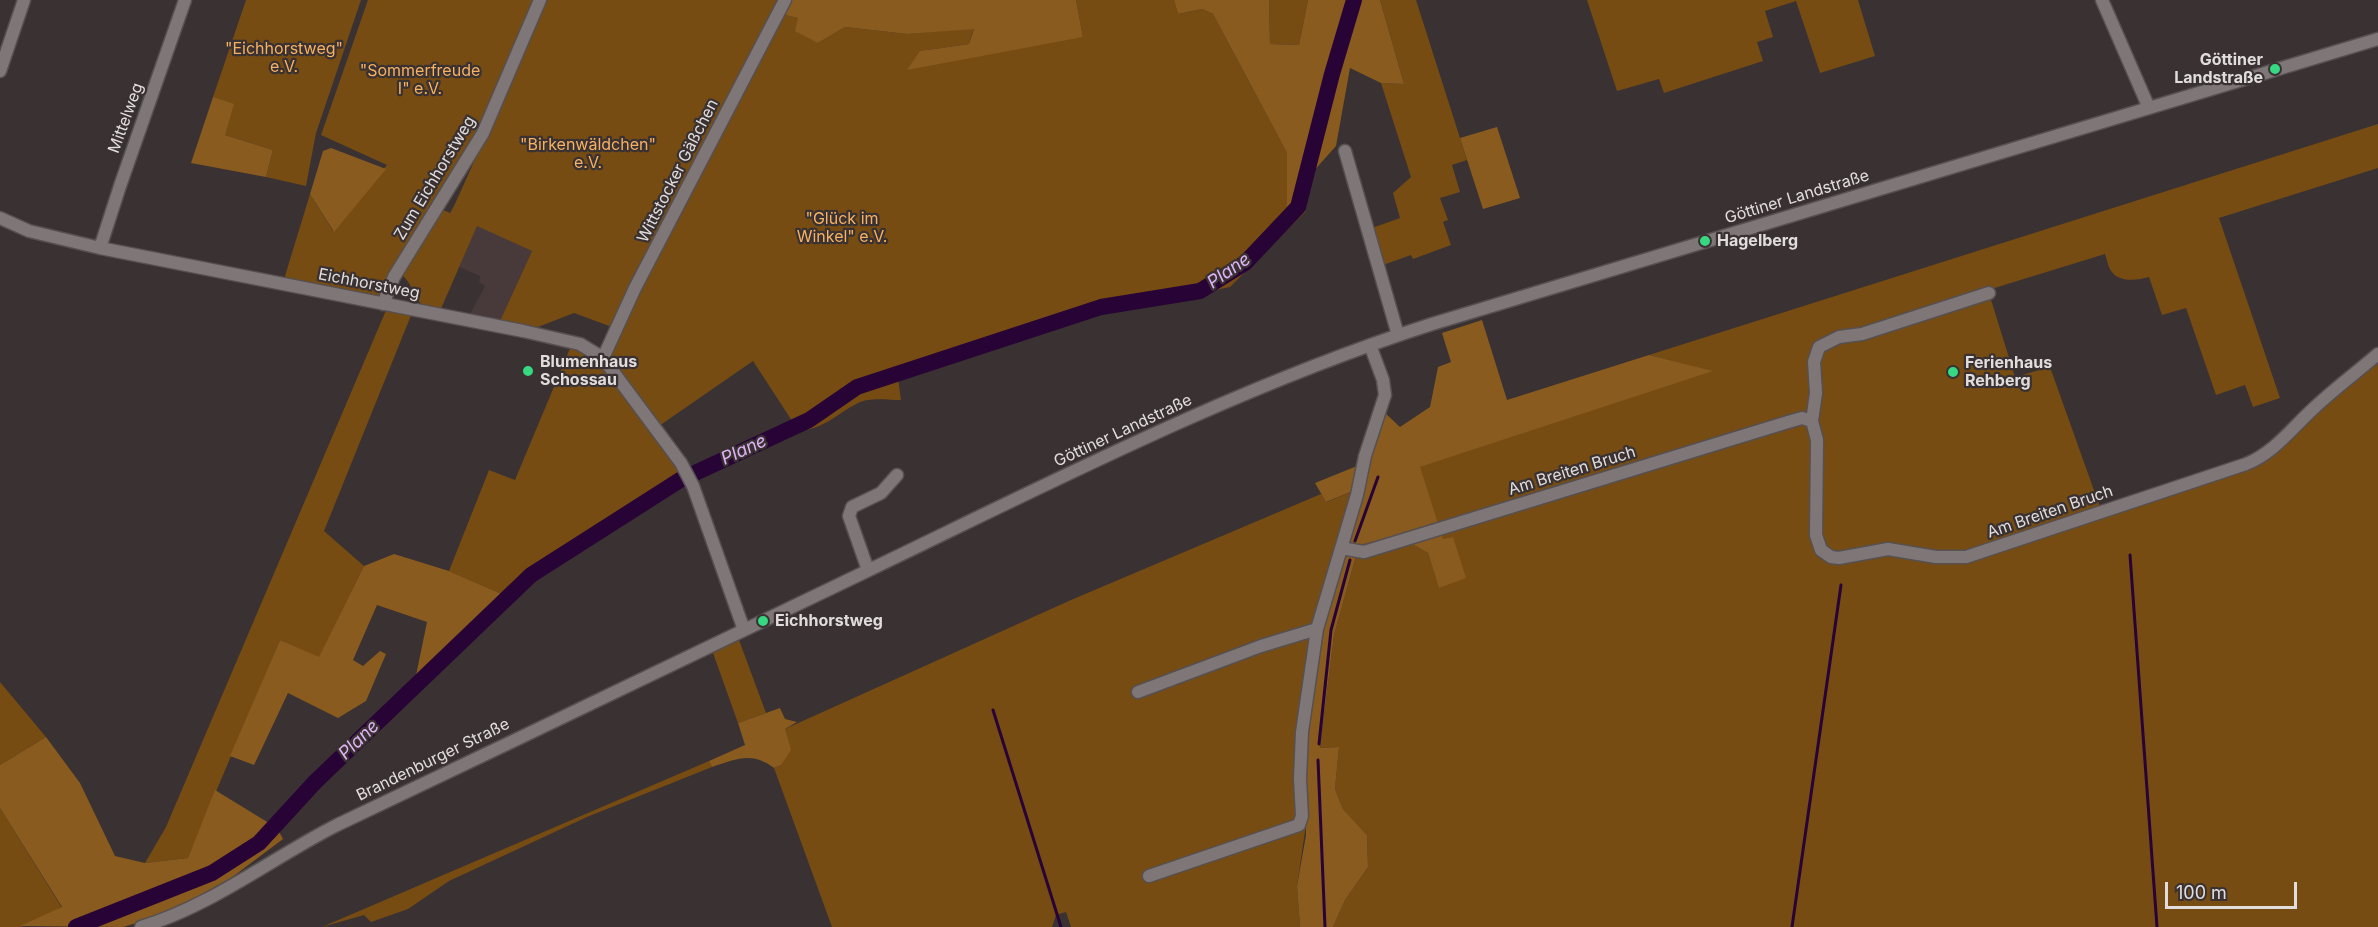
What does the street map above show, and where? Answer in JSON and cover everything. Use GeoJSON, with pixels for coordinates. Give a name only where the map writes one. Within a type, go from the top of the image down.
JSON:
{"type":"FeatureCollection","features":[{"type":"Feature","properties":{"kind":"street"},"geometry":{"type":"LineString","coordinates":[[0,71],[24,0]]}},
{"type":"Feature","properties":{"kind":"street","name":"Mittelweg"},"geometry":{"type":"LineString","coordinates":[[100,248],[185,0]]}},
{"type":"Feature","properties":{"kind":"street","name":"Zum Eichhorstweg"},"geometry":{"type":"LineString","coordinates":[[383,304],[394,277],[483,133],[540,0]]}},
{"type":"Feature","properties":{"kind":"street","name":"Wittstocker Gäßchen"},"geometry":{"type":"LineString","coordinates":[[603,358],[635,288],[784,0]]}},
{"type":"Feature","properties":{"kind":"street"},"geometry":{"type":"LineString","coordinates":[[2102,0],[2149,108]]}},
{"type":"Feature","properties":{"kind":"street","name":"Göttiner Landstraße"},"geometry":{"type":"LineString","coordinates":[[744,630],[1197,414],[1370,345],[2378,39]]}},
{"type":"Feature","properties":{"kind":"street"},"geometry":{"type":"LineString","coordinates":[[1345,151],[1398,335]]}},
{"type":"Feature","properties":{"kind":"street","name":"Eichhorstweg"},"geometry":{"type":"LineString","coordinates":[[0,218],[29,231],[100,248],[580,344],[603,358],[681,464],[693,486],[744,630]]}},
{"type":"Feature","properties":{"kind":"street","name":"Am Breiten Bruch"},"geometry":{"type":"LineString","coordinates":[[1989,293],[1862,334],[1839,336],[1823,343],[1816,353],[1814,362],[1816,393],[1812,421],[1817,440],[1816,535],[1821,550],[1839,558],[1888,549],[1936,557],[1966,557],[2260,459],[2327,396],[2378,354]]}},
{"type":"Feature","properties":{"kind":"street"},"geometry":{"type":"LineString","coordinates":[[1149,876],[1299,825],[1302,816],[1300,754],[1317,629],[1365,456],[1385,395],[1383,380],[1370,345]]}},
{"type":"Feature","properties":{"kind":"street","name":"Am Breiten Bruch"},"geometry":{"type":"LineString","coordinates":[[1341,548],[1364,552],[1788,422],[1802,418],[1812,421]]}},
{"type":"Feature","properties":{"kind":"street"},"geometry":{"type":"LineString","coordinates":[[868,570],[849,516],[852,507],[881,493],[897,475]]}},
{"type":"Feature","properties":{"kind":"street"},"geometry":{"type":"LineString","coordinates":[[1138,692],[1261,646],[1317,629]]}},
{"type":"Feature","properties":{"kind":"street","name":"Brandenburger Straße"},"geometry":{"type":"LineString","coordinates":[[141,927],[185,912],[301,843],[338,824],[744,630]]}},
{"type":"Feature","properties":{"kind":"shaded area"},"geometry":{"type":"Polygon","coordinates":[[[789,0],[1076,0],[1083,37],[907,70],[920,51],[969,44],[974,29],[907,34],[845,27],[818,43],[795,31],[798,18],[781,14],[789,0]]]}},
{"type":"Feature","properties":{"kind":"shaded area"},"geometry":{"type":"Polygon","coordinates":[[[1174,0],[1269,0],[1270,44],[1299,45],[1308,0],[1380,0],[1404,84],[1381,83],[1350,68],[1336,146],[1311,174],[1300,205],[1287,211],[1287,153],[1213,14],[1202,9],[1178,14],[1174,0]]]}},
{"type":"Feature","properties":{"kind":"shaded area"},"geometry":{"type":"Polygon","coordinates":[[[213,97],[234,104],[225,135],[273,150],[266,177],[191,163],[213,97]]]}},
{"type":"Feature","properties":{"kind":"shaded area"},"geometry":{"type":"Polygon","coordinates":[[[1497,127],[1520,198],[1483,209],[1460,138],[1497,127]]]}},
{"type":"Feature","properties":{"kind":"shaded area"},"geometry":{"type":"Polygon","coordinates":[[[331,148],[386,169],[334,232],[310,194],[323,151],[331,148]]]}},
{"type":"Feature","properties":{"kind":"shaded area"},"geometry":{"type":"Polygon","coordinates":[[[477,225],[532,251],[500,321],[470,314],[485,286],[479,282],[480,276],[459,267],[477,225]]]}},
{"type":"Feature","properties":{"kind":"shaded area"},"geometry":{"type":"Polygon","coordinates":[[[1482,320],[1507,400],[1649,355],[1713,371],[1420,467],[1443,539],[1453,537],[1466,578],[1439,588],[1428,553],[1398,536],[1359,545],[1334,635],[1320,748],[1339,747],[1335,789],[1343,809],[1367,835],[1368,867],[1345,900],[1333,927],[1300,927],[1297,886],[1306,835],[1304,760],[1319,630],[1355,490],[1326,502],[1315,483],[1357,466],[1384,412],[1400,427],[1430,407],[1438,367],[1451,362],[1442,333],[1482,320]]]}},
{"type":"Feature","properties":{"kind":"shaded area"},"geometry":{"type":"Polygon","coordinates":[[[394,554],[449,571],[511,598],[412,695],[427,622],[377,605],[353,660],[363,666],[380,651],[386,654],[366,701],[338,718],[288,693],[254,765],[230,756],[280,640],[319,657],[364,566],[394,554]]]}},
{"type":"Feature","properties":{"kind":"shaded area"},"geometry":{"type":"Polygon","coordinates":[[[780,708],[785,719],[797,722],[785,729],[791,750],[781,765],[774,768],[758,760],[744,758],[712,767],[709,761],[745,745],[738,723],[780,708]]]}},
{"type":"Feature","properties":{"kind":"shaded area"},"geometry":{"type":"Polygon","coordinates":[[[46,737],[80,783],[115,856],[145,863],[188,858],[215,790],[277,828],[283,839],[231,878],[174,910],[143,921],[123,927],[20,926],[62,907],[0,808],[0,765],[46,737]]]}},
{"type":"Feature","properties":{"kind":"green space","name":"\"Eichhorstweg\" e.V."},"geometry":{"type":"Polygon","coordinates":[[[246,0],[361,0],[316,133],[306,186],[266,177],[273,150],[225,135],[213,97],[246,0]]]}},
{"type":"Feature","properties":{"kind":"green space","name":"\"Sommerfreude I\" e.V."},"geometry":{"type":"Polygon","coordinates":[[[368,0],[534,0],[484,124],[409,239],[383,292],[373,297],[289,282],[285,276],[310,194],[333,231],[387,165],[321,135],[368,0]]]}},
{"type":"Feature","properties":{"kind":"green space","name":"\"Birkenwäldchen\" e.V."},"geometry":{"type":"Polygon","coordinates":[[[547,0],[781,0],[612,327],[574,313],[538,327],[500,321],[532,251],[477,226],[440,311],[418,301],[411,286],[401,274],[435,224],[441,209],[450,213],[454,206],[547,0]]]}},
{"type":"Feature","properties":{"kind":"green space","name":"\"Glück im Winkel\" e.V."},"geometry":{"type":"Polygon","coordinates":[[[1076,0],[1174,0],[1178,14],[1202,9],[1213,14],[1287,153],[1287,210],[1300,205],[1306,211],[1230,287],[1096,315],[1003,341],[898,378],[901,400],[863,401],[822,425],[807,430],[798,430],[753,361],[659,426],[607,358],[618,330],[781,14],[798,18],[818,43],[845,27],[907,34],[974,28],[969,44],[920,51],[1083,37],[1076,0]]]}},
{"type":"Feature","properties":{"kind":"green space"},"geometry":{"type":"Polygon","coordinates":[[[1269,0],[1308,0],[1299,45],[1270,44],[1269,0]]]}},
{"type":"Feature","properties":{"kind":"green space"},"geometry":{"type":"Polygon","coordinates":[[[1380,0],[1416,0],[1467,160],[1452,165],[1460,192],[1440,198],[1448,220],[1443,222],[1451,245],[1413,259],[1411,255],[1383,265],[1372,228],[1400,218],[1393,193],[1411,177],[1381,83],[1404,84],[1380,0]]]}},
{"type":"Feature","properties":{"kind":"green space"},"geometry":{"type":"Polygon","coordinates":[[[1587,0],[1858,0],[1875,56],[1820,73],[1796,1],[1765,11],[1773,37],[1757,42],[1763,61],[1664,93],[1659,79],[1617,91],[1587,0]]]}},
{"type":"Feature","properties":{"kind":"green space"},"geometry":{"type":"Polygon","coordinates":[[[2378,124],[2378,168],[2219,218],[2280,398],[2253,407],[2245,385],[2216,395],[2186,308],[2162,315],[2149,277],[2135,280],[2120,278],[2111,270],[2105,254],[1988,290],[2015,377],[2050,367],[2101,510],[2135,505],[2257,466],[2378,358],[2378,927],[1333,927],[1345,900],[1368,867],[1367,835],[1343,809],[1335,789],[1339,747],[1320,748],[1334,635],[1359,545],[1398,536],[1428,553],[1439,587],[1453,537],[1443,540],[1419,467],[1711,371],[1649,355],[2378,124]]]}},
{"type":"Feature","properties":{"kind":"green space"},"geometry":{"type":"Polygon","coordinates":[[[387,308],[412,313],[324,531],[364,566],[319,658],[280,640],[188,858],[145,863],[166,827],[387,308]]]}},
{"type":"Feature","properties":{"kind":"green space"},"geometry":{"type":"Polygon","coordinates":[[[571,346],[597,360],[685,480],[532,576],[511,598],[449,571],[489,470],[515,480],[571,346]]]}},
{"type":"Feature","properties":{"kind":"green space"},"geometry":{"type":"Polygon","coordinates":[[[1355,490],[1297,886],[1300,927],[1071,927],[1066,912],[1056,915],[1052,927],[832,927],[774,768],[781,765],[785,729],[1071,600],[1321,494],[1327,502],[1355,490]]]}},
{"type":"Feature","properties":{"kind":"green space"},"geometry":{"type":"Polygon","coordinates":[[[739,640],[766,713],[738,723],[713,653],[739,640]]]}},
{"type":"Feature","properties":{"kind":"green space"},"geometry":{"type":"Polygon","coordinates":[[[0,682],[46,737],[0,765],[0,682]]]}},
{"type":"Feature","properties":{"kind":"green space"},"geometry":{"type":"Polygon","coordinates":[[[709,761],[712,767],[587,817],[449,881],[408,909],[371,922],[364,915],[322,927],[709,761]]]}},
{"type":"Feature","properties":{"kind":"green space"},"geometry":{"type":"Polygon","coordinates":[[[0,808],[62,908],[21,927],[0,927],[0,808]]]}},
{"type":"Feature","properties":{"kind":"waterway","name":"Plane"},"geometry":{"type":"LineString","coordinates":[[76,927],[212,873],[259,843],[315,782],[531,575],[680,480],[809,420],[857,387],[1101,307],[1200,291],[1245,263],[1298,207],[1332,74],[1354,0]]}},
{"type":"Feature","properties":{"kind":"waterway"},"geometry":{"type":"LineString","coordinates":[[1355,541],[1378,477]]}},
{"type":"Feature","properties":{"kind":"waterway"},"geometry":{"type":"LineString","coordinates":[[2130,555],[2157,927]]}},
{"type":"Feature","properties":{"kind":"waterway"},"geometry":{"type":"LineString","coordinates":[[1319,744],[1331,630],[1350,560]]}},
{"type":"Feature","properties":{"kind":"waterway"},"geometry":{"type":"LineString","coordinates":[[1792,927],[1841,585]]}},
{"type":"Feature","properties":{"kind":"waterway"},"geometry":{"type":"LineString","coordinates":[[993,710],[1061,927]]}},
{"type":"Feature","properties":{"kind":"waterway"},"geometry":{"type":"LineString","coordinates":[[1318,760],[1325,927]]}},
{"type":"Feature","properties":{"kind":"place","name":"Göttiner Landstraße"},"geometry":{"type":"Point","coordinates":[2275,69]}},
{"type":"Feature","properties":{"kind":"place","name":"Hagelberg"},"geometry":{"type":"Point","coordinates":[1705,241]}},
{"type":"Feature","properties":{"kind":"place","name":"Blumenhaus Schossau"},"geometry":{"type":"Point","coordinates":[528,371]}},
{"type":"Feature","properties":{"kind":"place","name":"Ferienhaus Rehberg"},"geometry":{"type":"Point","coordinates":[1953,372]}},
{"type":"Feature","properties":{"kind":"place","name":"Eichhorstweg"},"geometry":{"type":"Point","coordinates":[763,621]}}]}
